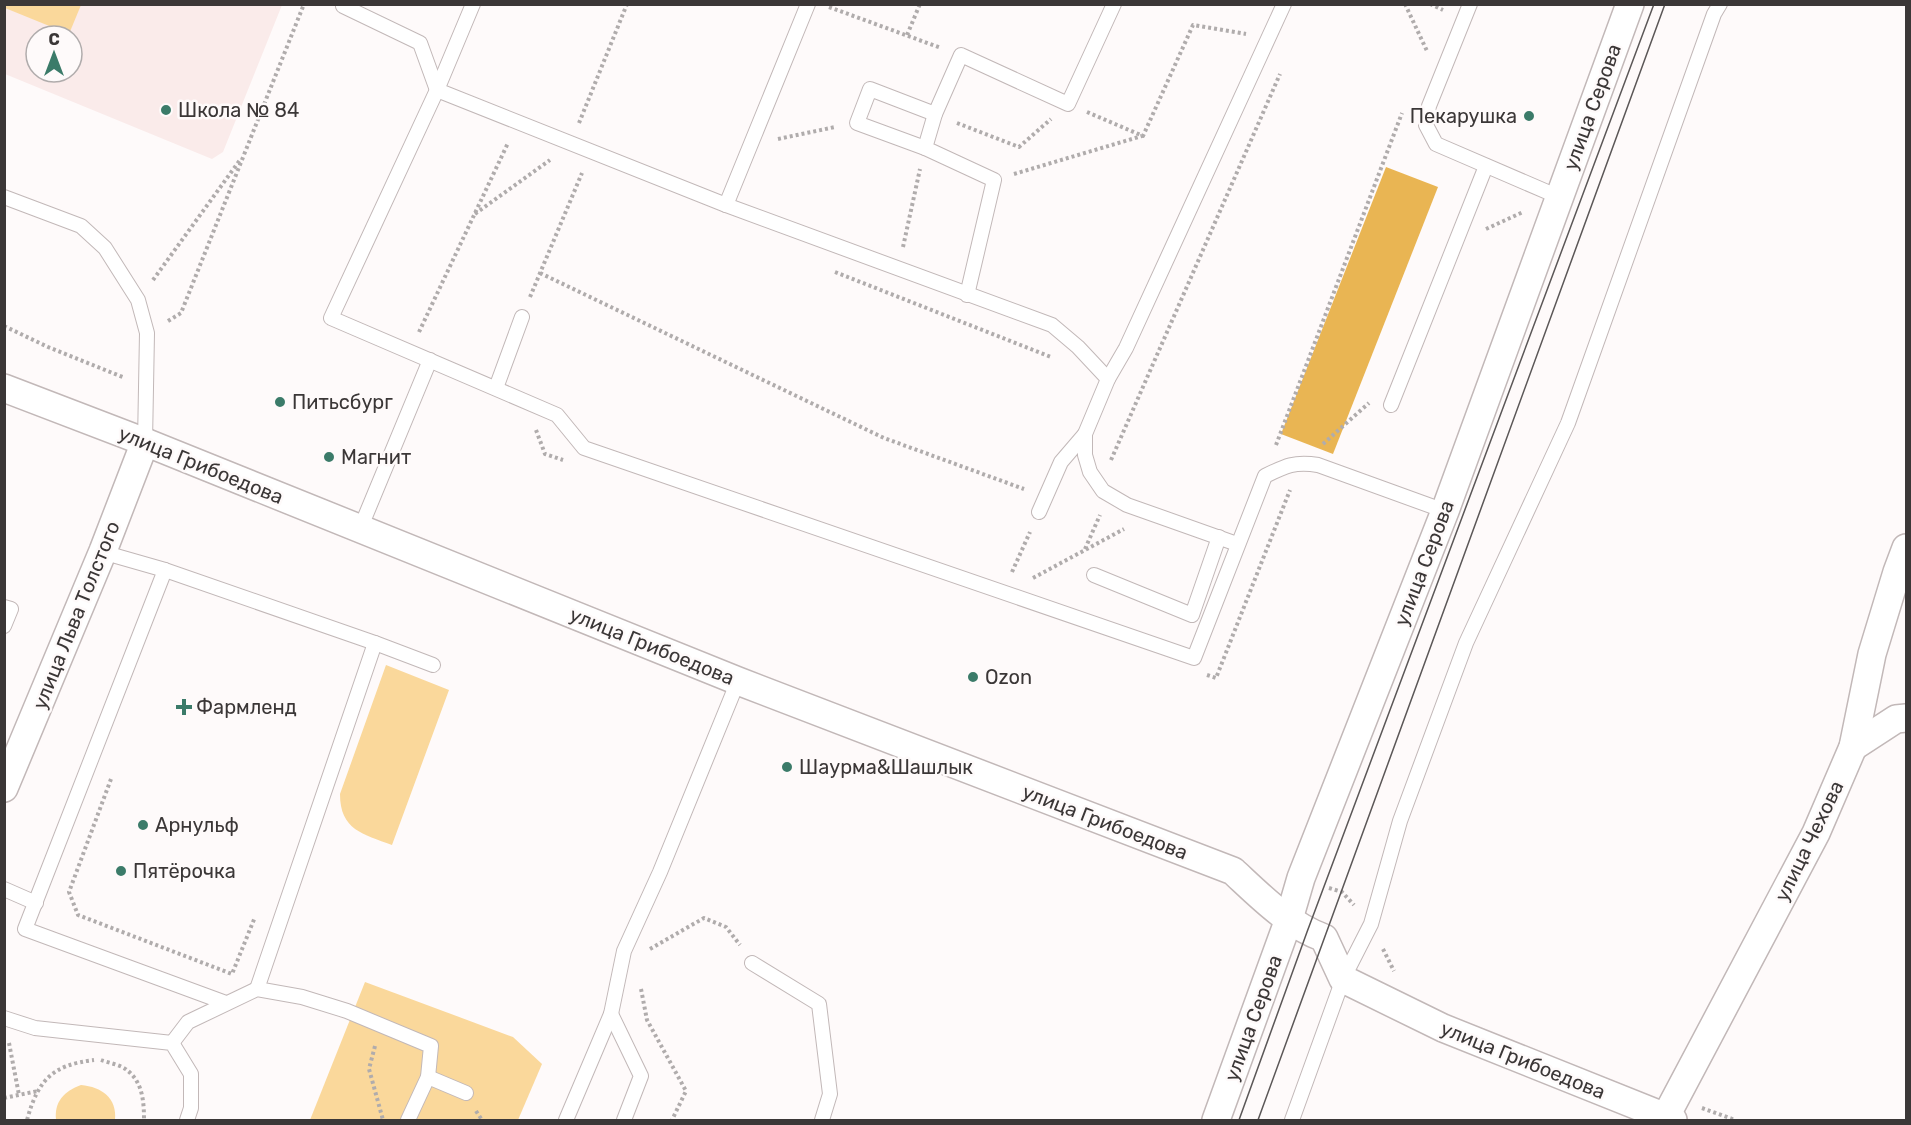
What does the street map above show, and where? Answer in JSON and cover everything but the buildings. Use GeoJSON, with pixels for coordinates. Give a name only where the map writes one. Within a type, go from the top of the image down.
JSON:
{"type":"FeatureCollection","features":[{"type":"Feature","properties":{"kind":"street","name":"улица Серова"},"geometry":{"type":"LineString","coordinates":[[1216,1120],[1289,919],[1301,878],[1445,511],[1630,4]]}},
{"type":"Feature","properties":{"kind":"street","name":"улица Грибоедова"},"geometry":{"type":"LineString","coordinates":[[4,388],[145,442],[738,681],[1233,871],[1289,919],[1307,932],[1324,938],[1343,979],[1443,1028],[1669,1119]]}},
{"type":"Feature","properties":{"kind":"street","name":"улица Льва Толстого"},"geometry":{"type":"LineString","coordinates":[[4,788],[103,551],[145,442]]}},
{"type":"Feature","properties":{"kind":"street","name":"улица Чехова"},"geometry":{"type":"LineString","coordinates":[[1669,1119],[1816,833],[1853,747],[1872,654],[1896,572],[1906,548]]}},
{"type":"Feature","properties":{"kind":"street"},"geometry":{"type":"LineString","coordinates":[[1853,747],[1896,719],[1906,718]]}},
{"type":"Feature","properties":{"kind":"lane"},"geometry":{"type":"LineString","coordinates":[[473,4],[437,90],[332,318],[557,415],[584,448],[1194,658],[1264,477],[1286,466],[1301,462],[1318,465],[1445,511]]}},
{"type":"Feature","properties":{"kind":"lane"},"geometry":{"type":"LineString","coordinates":[[726,205],[808,4]]}},
{"type":"Feature","properties":{"kind":"lane"},"geometry":{"type":"LineString","coordinates":[[925,148],[935,114],[961,55],[1068,104],[1114,4]]}},
{"type":"Feature","properties":{"kind":"lane"},"geometry":{"type":"LineString","coordinates":[[1039,512],[1061,462],[1085,434],[1108,379],[1126,348],[1284,4]]}},
{"type":"Feature","properties":{"kind":"lane"},"geometry":{"type":"LineString","coordinates":[[1470,4],[1429,106],[1426,125],[1436,144],[1559,197]]}},
{"type":"Feature","properties":{"kind":"lane"},"geometry":{"type":"LineString","coordinates":[[1292,1120],[1343,979],[1371,924],[1400,821],[1466,643],[1568,423],[1714,14],[1720,4]]}},
{"type":"Feature","properties":{"kind":"lane"},"geometry":{"type":"LineString","coordinates":[[343,6],[420,43],[437,90],[726,205],[1052,325],[1078,347],[1108,379]]}},
{"type":"Feature","properties":{"kind":"lane"},"geometry":{"type":"LineString","coordinates":[[935,114],[870,89],[857,123],[925,148],[994,180],[967,295]]}},
{"type":"Feature","properties":{"kind":"lane"},"geometry":{"type":"LineString","coordinates":[[1391,405],[1486,166]]}},
{"type":"Feature","properties":{"kind":"lane"},"geometry":{"type":"LineString","coordinates":[[4,198],[81,226],[105,248],[138,300],[147,333],[145,442]]}},
{"type":"Feature","properties":{"kind":"lane"},"geometry":{"type":"LineString","coordinates":[[496,388],[522,317]]}},
{"type":"Feature","properties":{"kind":"lane"},"geometry":{"type":"LineString","coordinates":[[360,529],[430,360]]}},
{"type":"Feature","properties":{"kind":"lane"},"geometry":{"type":"LineString","coordinates":[[1085,434],[1085,455],[1090,472],[1103,491],[1127,505],[1219,537],[1240,537]]}},
{"type":"Feature","properties":{"kind":"lane"},"geometry":{"type":"LineString","coordinates":[[1094,575],[1192,615],[1219,537]]}},
{"type":"Feature","properties":{"kind":"lane"},"geometry":{"type":"LineString","coordinates":[[103,551],[165,570],[433,665]]}},
{"type":"Feature","properties":{"kind":"lane"},"geometry":{"type":"LineString","coordinates":[[165,570],[26,929],[226,1004]]}},
{"type":"Feature","properties":{"kind":"lane"},"geometry":{"type":"LineString","coordinates":[[4,607],[11,609],[4,626]]}},
{"type":"Feature","properties":{"kind":"lane"},"geometry":{"type":"LineString","coordinates":[[257,989],[375,643]]}},
{"type":"Feature","properties":{"kind":"lane"},"geometry":{"type":"LineString","coordinates":[[566,1120],[610,1014],[624,951],[660,872],[738,681]]}},
{"type":"Feature","properties":{"kind":"lane"},"geometry":{"type":"LineString","coordinates":[[4,889],[36,903]]}},
{"type":"Feature","properties":{"kind":"lane"},"geometry":{"type":"LineString","coordinates":[[753,963],[819,1005],[830,1094],[822,1120]]}},
{"type":"Feature","properties":{"kind":"lane"},"geometry":{"type":"LineString","coordinates":[[172,1043],[188,1022],[257,989],[302,997],[347,1011],[431,1046],[428,1077],[408,1120]]}},
{"type":"Feature","properties":{"kind":"lane"},"geometry":{"type":"LineString","coordinates":[[610,1014],[641,1076],[624,1120]]}},
{"type":"Feature","properties":{"kind":"lane"},"geometry":{"type":"LineString","coordinates":[[5,1018],[35,1028],[172,1043]]}},
{"type":"Feature","properties":{"kind":"lane"},"geometry":{"type":"LineString","coordinates":[[172,1043],[191,1074],[191,1108],[187,1120]]}},
{"type":"Feature","properties":{"kind":"lane"},"geometry":{"type":"LineString","coordinates":[[428,1077],[466,1093]]}},
{"type":"Feature","properties":{"kind":"path"},"geometry":{"type":"LineString","coordinates":[[147,333],[181,313],[304,4]]}},
{"type":"Feature","properties":{"kind":"path"},"geometry":{"type":"LineString","coordinates":[[475,214],[571,143],[627,4]]}},
{"type":"Feature","properties":{"kind":"path"},"geometry":{"type":"LineString","coordinates":[[823,4],[961,55]]}},
{"type":"Feature","properties":{"kind":"path"},"geometry":{"type":"LineString","coordinates":[[907,35],[920,4]]}},
{"type":"Feature","properties":{"kind":"path"},"geometry":{"type":"LineString","coordinates":[[1405,4],[1440,79]]}},
{"type":"Feature","properties":{"kind":"path"},"geometry":{"type":"LineString","coordinates":[[1440,20],[1446,4]]}},
{"type":"Feature","properties":{"kind":"path"},"geometry":{"type":"LineString","coordinates":[[1423,60],[1431,40]]}},
{"type":"Feature","properties":{"kind":"path"},"geometry":{"type":"LineString","coordinates":[[1110,462],[1282,69]]}},
{"type":"Feature","properties":{"kind":"path"},"geometry":{"type":"LineString","coordinates":[[1264,477],[1403,111]]}},
{"type":"Feature","properties":{"kind":"path"},"geometry":{"type":"LineString","coordinates":[[410,352],[518,122]]}},
{"type":"Feature","properties":{"kind":"path"},"geometry":{"type":"LineString","coordinates":[[994,180],[1143,136]]}},
{"type":"Feature","properties":{"kind":"path"},"geometry":{"type":"LineString","coordinates":[[898,269],[925,148]]}},
{"type":"Feature","properties":{"kind":"path"},"geometry":{"type":"LineString","coordinates":[[138,300],[244,155]]}},
{"type":"Feature","properties":{"kind":"path"},"geometry":{"type":"LineString","coordinates":[[549,161],[560,165]]}},
{"type":"Feature","properties":{"kind":"path"},"geometry":{"type":"LineString","coordinates":[[522,317],[582,173],[592,178]]}},
{"type":"Feature","properties":{"kind":"path"},"geometry":{"type":"LineString","coordinates":[[1456,242],[1559,197]]}},
{"type":"Feature","properties":{"kind":"path"},"geometry":{"type":"LineString","coordinates":[[834,272],[1053,358]]}},
{"type":"Feature","properties":{"kind":"path"},"geometry":{"type":"LineString","coordinates":[[540,273],[884,438],[1046,497]]}},
{"type":"Feature","properties":{"kind":"path"},"geometry":{"type":"LineString","coordinates":[[4,326],[48,347],[129,380]]}},
{"type":"Feature","properties":{"kind":"path"},"geometry":{"type":"LineString","coordinates":[[1108,379],[1140,394]]}},
{"type":"Feature","properties":{"kind":"path"},"geometry":{"type":"LineString","coordinates":[[1301,462],[1370,403]]}},
{"type":"Feature","properties":{"kind":"path"},"geometry":{"type":"LineString","coordinates":[[1003,593],[1152,514]]}},
{"type":"Feature","properties":{"kind":"path"},"geometry":{"type":"LineString","coordinates":[[1240,537],[1270,541]]}},
{"type":"Feature","properties":{"kind":"path"},"geometry":{"type":"LineString","coordinates":[[114,770],[69,892],[78,915],[232,974],[259,906]]}},
{"type":"Feature","properties":{"kind":"path"},"geometry":{"type":"LineString","coordinates":[[644,953],[704,918],[726,927],[753,963]]}},
{"type":"Feature","properties":{"kind":"path"},"geometry":{"type":"LineString","coordinates":[[638,979],[647,1020],[686,1091],[672,1120]]}},
{"type":"Feature","properties":{"kind":"path"},"geometry":{"type":"LineString","coordinates":[[5,1018],[18,1095]]}},
{"type":"Feature","properties":{"kind":"path"},"geometry":{"type":"LineString","coordinates":[[381,1025],[369,1068],[383,1120]]}},
{"type":"Feature","properties":{"kind":"path"},"geometry":{"type":"LineString","coordinates":[[27,1120],[32,1100],[45,1081],[61,1067],[99,1059],[128,1070],[145,1101],[144,1120]]}},
{"type":"Feature","properties":{"kind":"path"},"geometry":{"type":"LineString","coordinates":[[4,1098],[39,1091]]}},
{"type":"Feature","properties":{"kind":"shaded area"},"geometry":{"type":"Polygon","coordinates":[[[5,4],[81,5],[73,24],[44,24],[5,8],[5,4]]]}},
{"type":"Feature","properties":{"kind":"shaded area","name":"Школа № 84"},"geometry":{"type":"Polygon","coordinates":[[[4,5],[282,5],[223,152],[212,159],[29,84],[84,84],[84,24],[24,24],[24,82],[5,74],[4,5]]]}},
{"type":"Feature","properties":{"kind":"shaded area"},"geometry":{"type":"Polygon","coordinates":[[[1386,167],[1438,187],[1333,454],[1281,434],[1386,167]]]}},
{"type":"Feature","properties":{"kind":"shaded area"},"geometry":{"type":"Polygon","coordinates":[[[386,665],[449,690],[392,845],[355,829],[344,816],[340,794],[386,665]]]}},
{"type":"Feature","properties":{"kind":"shaded area"},"geometry":{"type":"Polygon","coordinates":[[[365,982],[513,1037],[542,1064],[518,1120],[310,1120],[365,982]]]}},
{"type":"Feature","properties":{"kind":"shaded area"},"geometry":{"type":"Polygon","coordinates":[[[81,1085],[95,1088],[107,1095],[115,1112],[115,1120],[56,1120],[61,1098],[70,1090],[81,1085]]]}},
{"type":"Feature","properties":{"kind":"tram line"},"geometry":{"type":"LineString","coordinates":[[1239,1120],[1654,4]]}},
{"type":"Feature","properties":{"kind":"tram line"},"geometry":{"type":"LineString","coordinates":[[1258,1120],[1665,4]]}},
{"type":"Feature","properties":{"kind":"place","name":"Школа № 84"},"geometry":{"type":"Point","coordinates":[166,110]}},
{"type":"Feature","properties":{"kind":"place","name":"Пекарушка"},"geometry":{"type":"Point","coordinates":[1529,116]}},
{"type":"Feature","properties":{"kind":"place","name":"Питьсбург"},"geometry":{"type":"Point","coordinates":[280,402]}},
{"type":"Feature","properties":{"kind":"place","name":"Магнит"},"geometry":{"type":"Point","coordinates":[329,457]}},
{"type":"Feature","properties":{"kind":"place","name":"Ozon"},"geometry":{"type":"Point","coordinates":[973,677]}},
{"type":"Feature","properties":{"kind":"place","name":"Фармленд"},"geometry":{"type":"Point","coordinates":[184,707]}},
{"type":"Feature","properties":{"kind":"place","name":"Шаурма&Шашлык"},"geometry":{"type":"Point","coordinates":[787,767]}},
{"type":"Feature","properties":{"kind":"place","name":"Арнульф"},"geometry":{"type":"Point","coordinates":[143,825]}},
{"type":"Feature","properties":{"kind":"place","name":"Пятёрочка"},"geometry":{"type":"Point","coordinates":[121,871]}}]}
